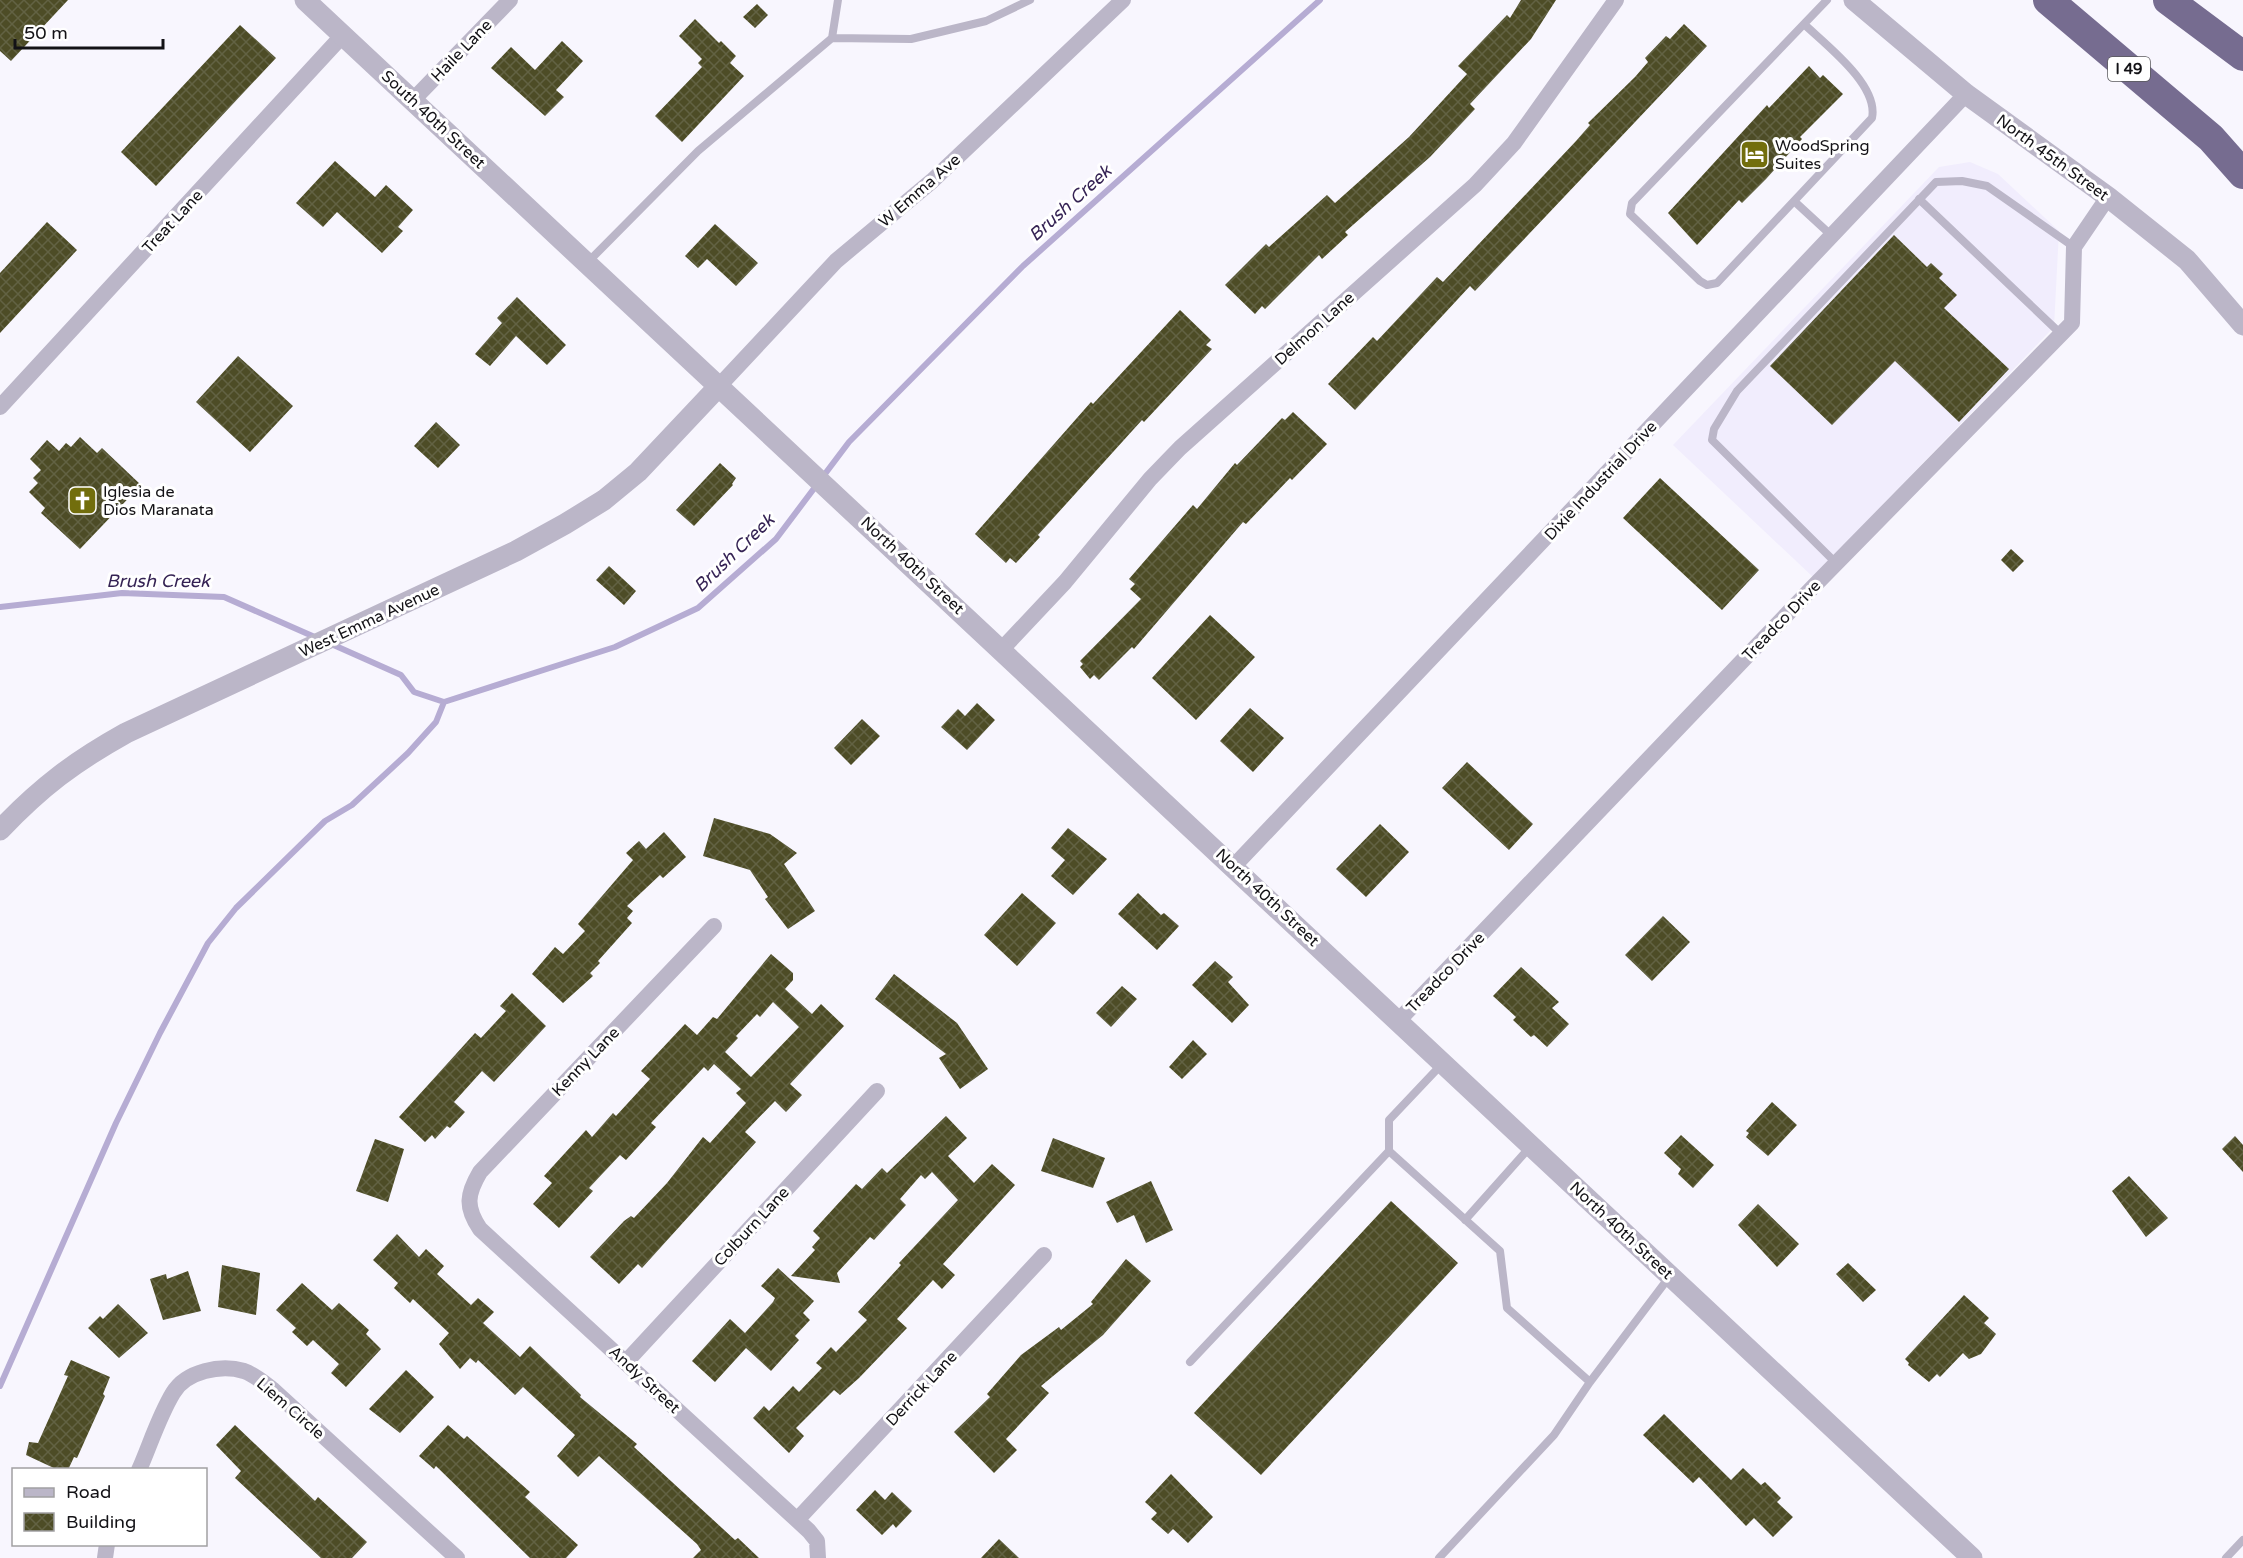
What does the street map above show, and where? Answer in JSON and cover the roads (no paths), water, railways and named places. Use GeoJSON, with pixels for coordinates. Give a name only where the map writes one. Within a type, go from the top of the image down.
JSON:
{"type":"FeatureCollection","features":[{"type":"Feature","properties":{"kind":"highway","name":"I 49"},"geometry":{"type":"LineString","coordinates":[[2048,0],[2211,138],[2243,159]]}},
{"type":"Feature","properties":{"kind":"highway"},"geometry":{"type":"LineString","coordinates":[[2168,0],[2243,56]]}},
{"type":"Feature","properties":{"kind":"highway"},"geometry":{"type":"LineString","coordinates":[[2211,138],[2243,174]]}},
{"type":"Feature","properties":{"kind":"street","name":"South 40th Street"},"geometry":{"type":"LineString","coordinates":[[305,0],[562,238]]}},
{"type":"Feature","properties":{"kind":"street","name":"Haile Lane"},"geometry":{"type":"LineString","coordinates":[[413,100],[510,0]]}},
{"type":"Feature","properties":{"kind":"street","name":"W Emma Ave"},"geometry":{"type":"LineString","coordinates":[[720,385],[836,261],[932,181],[1123,0]]}},
{"type":"Feature","properties":{"kind":"street","name":"Delmon Lane"},"geometry":{"type":"LineString","coordinates":[[1002,649],[1065,582],[1150,479],[1180,448],[1475,185],[1514,143],[1616,0]]}},
{"type":"Feature","properties":{"kind":"street","name":"North 45th Street"},"geometry":{"type":"LineString","coordinates":[[1854,0],[1966,94],[2108,197],[2187,260],[2243,325]]}},
{"type":"Feature","properties":{"kind":"street","name":"Treat Lane"},"geometry":{"type":"LineString","coordinates":[[0,406],[343,35]]}},
{"type":"Feature","properties":{"kind":"street","name":"Dixie Industrial Drive"},"geometry":{"type":"LineString","coordinates":[[1234,866],[1966,94]]}},
{"type":"Feature","properties":{"kind":"street"},"geometry":{"type":"LineString","coordinates":[[2074,247],[2108,197]]}},
{"type":"Feature","properties":{"kind":"street","name":"North 40th Street"},"geometry":{"type":"LineString","coordinates":[[562,238],[1972,1558]]}},
{"type":"Feature","properties":{"kind":"street","name":"Treadco Drive"},"geometry":{"type":"LineString","coordinates":[[1399,1020],[1836,563],[2072,323],[2074,247]]}},
{"type":"Feature","properties":{"kind":"street","name":"West Emma Avenue"},"geometry":{"type":"LineString","coordinates":[[0,830],[47,784],[79,759],[126,733],[516,551],[604,500],[638,472],[720,385]]}},
{"type":"Feature","properties":{"kind":"street","name":"Kenny Lane"},"geometry":{"type":"LineString","coordinates":[[467,1202],[471,1187],[480,1172],[714,926]]}},
{"type":"Feature","properties":{"kind":"street","name":"Colburn Lane"},"geometry":{"type":"LineString","coordinates":[[626,1362],[877,1091]]}},
{"type":"Feature","properties":{"kind":"street","name":"Andy Street"},"geometry":{"type":"LineString","coordinates":[[467,1202],[471,1216],[480,1229],[797,1520],[817,1541],[818,1558]]}},
{"type":"Feature","properties":{"kind":"street","name":"Derrick Lane"},"geometry":{"type":"LineString","coordinates":[[797,1520],[1044,1255]]}},
{"type":"Feature","properties":{"kind":"street","name":"Liem Circle"},"geometry":{"type":"LineString","coordinates":[[140,1468],[173,1392],[184,1382],[212,1369],[229,1368],[245,1371],[272,1389],[457,1558]]}},
{"type":"Feature","properties":{"kind":"lane"},"geometry":{"type":"LineString","coordinates":[[588,262],[698,151],[831,38],[838,0]]}},
{"type":"Feature","properties":{"kind":"lane"},"geometry":{"type":"LineString","coordinates":[[831,38],[911,39],[986,21],[1030,0]]}},
{"type":"Feature","properties":{"kind":"lane"},"geometry":{"type":"LineString","coordinates":[[1804,24],[1859,78],[1869,94],[1872,118],[1717,283],[1707,285],[1700,281],[1630,214],[1632,203],[1827,0]]}},
{"type":"Feature","properties":{"kind":"lane"},"geometry":{"type":"LineString","coordinates":[[1836,563],[1712,440],[1714,429],[1745,382],[1936,182],[1962,181],[1987,186],[2074,247]]}},
{"type":"Feature","properties":{"kind":"lane"},"geometry":{"type":"LineString","coordinates":[[1919,199],[2061,334]]}},
{"type":"Feature","properties":{"kind":"lane"},"geometry":{"type":"LineString","coordinates":[[1794,201],[1832,236]]}},
{"type":"Feature","properties":{"kind":"lane"},"geometry":{"type":"LineString","coordinates":[[1190,1362],[1389,1151],[1389,1120],[1443,1063]]}},
{"type":"Feature","properties":{"kind":"lane"},"geometry":{"type":"LineString","coordinates":[[1465,1220],[1532,1145]]}},
{"type":"Feature","properties":{"kind":"lane"},"geometry":{"type":"LineString","coordinates":[[1389,1151],[1500,1251],[1507,1308],[1590,1382]]}},
{"type":"Feature","properties":{"kind":"lane"},"geometry":{"type":"LineString","coordinates":[[1439,1558],[1554,1435],[1590,1382],[1670,1275]]}},
{"type":"Feature","properties":{"kind":"lane"},"geometry":{"type":"LineString","coordinates":[[2226,1558],[2243,1540]]}},
{"type":"Feature","properties":{"kind":"waterway","name":"Brush Creek"},"geometry":{"type":"LineString","coordinates":[[329,643],[401,675],[414,692],[444,702],[615,647],[698,608],[776,539],[849,442],[1023,266],[1320,0]]}},
{"type":"Feature","properties":{"kind":"waterway","name":"Brush Creek"},"geometry":{"type":"LineString","coordinates":[[0,607],[122,593],[224,597],[317,638]]}},
{"type":"Feature","properties":{"kind":"waterway"},"geometry":{"type":"LineString","coordinates":[[0,1386],[116,1123],[208,943],[236,908],[325,821],[352,805],[408,753],[436,722],[444,702]]}},
{"type":"Feature","properties":{"kind":"place","name":"WoodSpring Suites"},"geometry":{"type":"Point","coordinates":[1754,154]}},
{"type":"Feature","properties":{"kind":"place","name":"Iglesia de Dios Maranata"},"geometry":{"type":"Point","coordinates":[82,500]}}]}
